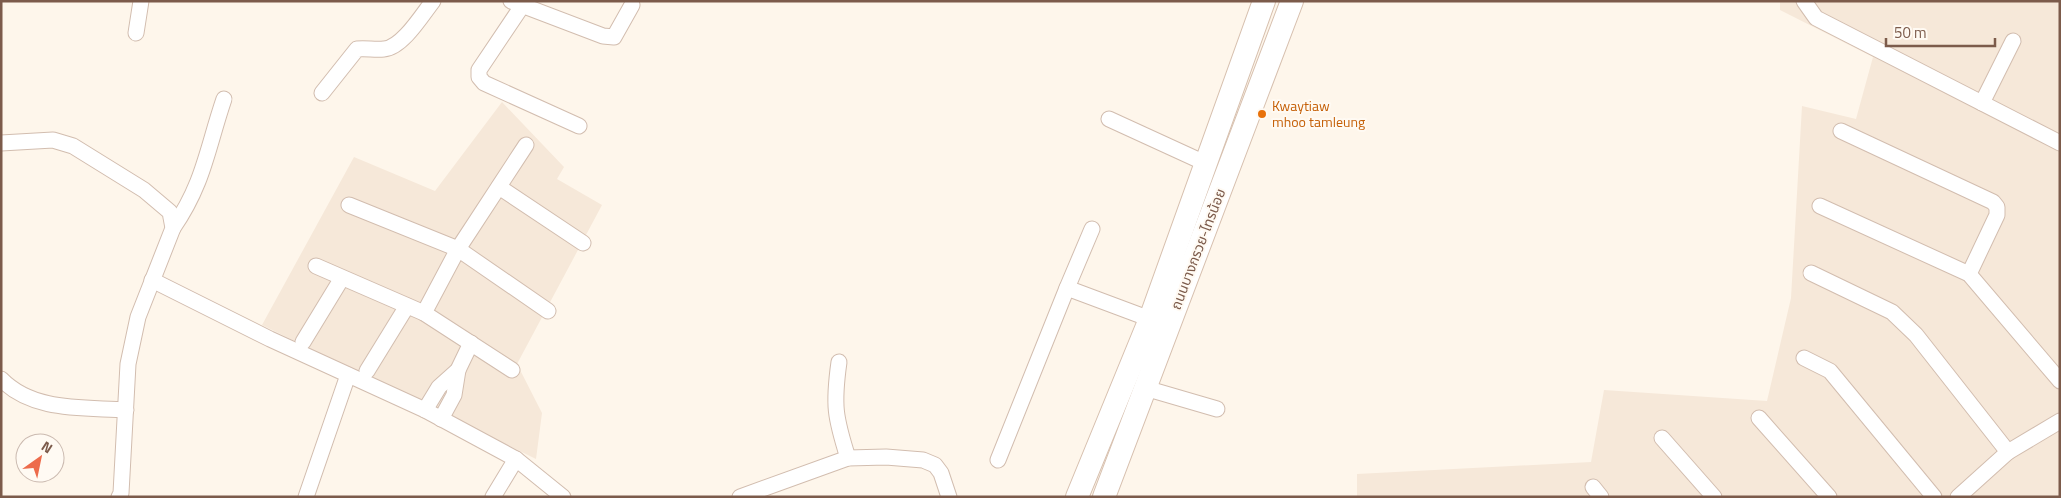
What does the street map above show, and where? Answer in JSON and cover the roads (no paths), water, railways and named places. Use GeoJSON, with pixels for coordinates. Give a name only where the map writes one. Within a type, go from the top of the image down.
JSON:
{"type":"FeatureCollection","features":[{"type":"Feature","properties":{"kind":"main road","name":"ถนนบางกรวย-ไทรน้อย"},"geometry":{"type":"LineString","coordinates":[[1077,497],[1150,319],[1264,1]]}},
{"type":"Feature","properties":{"kind":"main road","name":"ถนนบางกรวย-ไทรน้อย"},"geometry":{"type":"LineString","coordinates":[[1104,497],[1292,1]]}},
{"type":"Feature","properties":{"kind":"street"},"geometry":{"type":"LineString","coordinates":[[136,33],[141,1]]}},
{"type":"Feature","properties":{"kind":"street"},"geometry":{"type":"LineString","coordinates":[[322,93],[357,49],[385,50],[403,40],[433,1]]}},
{"type":"Feature","properties":{"kind":"street"},"geometry":{"type":"LineString","coordinates":[[1804,1],[1816,18],[2060,143]]}},
{"type":"Feature","properties":{"kind":"street"},"geometry":{"type":"LineString","coordinates":[[579,126],[484,83],[478,77],[479,70],[516,3],[603,36],[614,37],[632,5]]}},
{"type":"Feature","properties":{"kind":"street"},"geometry":{"type":"LineString","coordinates":[[1982,103],[2013,42]]}},
{"type":"Feature","properties":{"kind":"street"},"geometry":{"type":"LineString","coordinates":[[119,497],[122,484],[128,364],[138,317],[173,228],[186,210],[201,180],[224,99]]}},
{"type":"Feature","properties":{"kind":"street"},"geometry":{"type":"LineString","coordinates":[[1109,119],[1205,163]]}},
{"type":"Feature","properties":{"kind":"street"},"geometry":{"type":"LineString","coordinates":[[1841,132],[1993,202],[1997,206],[1997,215],[1969,274]]}},
{"type":"Feature","properties":{"kind":"street"},"geometry":{"type":"LineString","coordinates":[[1,143],[52,140],[73,146],[144,190],[170,212],[173,228]]}},
{"type":"Feature","properties":{"kind":"street"},"geometry":{"type":"LineString","coordinates":[[424,313],[458,249],[526,145]]}},
{"type":"Feature","properties":{"kind":"street"},"geometry":{"type":"LineString","coordinates":[[499,187],[582,243]]}},
{"type":"Feature","properties":{"kind":"street"},"geometry":{"type":"LineString","coordinates":[[349,205],[458,249],[548,310]]}},
{"type":"Feature","properties":{"kind":"street"},"geometry":{"type":"LineString","coordinates":[[1820,206],[1969,274],[2060,381]]}},
{"type":"Feature","properties":{"kind":"street"},"geometry":{"type":"LineString","coordinates":[[998,460],[1092,229]]}},
{"type":"Feature","properties":{"kind":"street"},"geometry":{"type":"LineString","coordinates":[[316,266],[424,313],[512,370]]}},
{"type":"Feature","properties":{"kind":"street"},"geometry":{"type":"LineString","coordinates":[[1811,273],[1892,312],[1916,335],[2008,452]]}},
{"type":"Feature","properties":{"kind":"street"},"geometry":{"type":"LineString","coordinates":[[303,342],[342,278]]}},
{"type":"Feature","properties":{"kind":"street"},"geometry":{"type":"LineString","coordinates":[[152,280],[270,339],[425,410],[516,459],[563,497]]}},
{"type":"Feature","properties":{"kind":"street"},"geometry":{"type":"LineString","coordinates":[[1067,288],[1150,319]]}},
{"type":"Feature","properties":{"kind":"street"},"geometry":{"type":"LineString","coordinates":[[367,370],[407,306]]}},
{"type":"Feature","properties":{"kind":"street"},"geometry":{"type":"LineString","coordinates":[[441,419],[454,395],[458,370],[471,344]]}},
{"type":"Feature","properties":{"kind":"street"},"geometry":{"type":"LineString","coordinates":[[1804,358],[1830,372],[1934,497]]}},
{"type":"Feature","properties":{"kind":"street"},"geometry":{"type":"LineString","coordinates":[[839,362],[835,393],[836,418],[848,458]]}},
{"type":"Feature","properties":{"kind":"street"},"geometry":{"type":"LineString","coordinates":[[425,410],[439,387],[458,370]]}},
{"type":"Feature","properties":{"kind":"street"},"geometry":{"type":"LineString","coordinates":[[306,497],[348,375]]}},
{"type":"Feature","properties":{"kind":"street"},"geometry":{"type":"LineString","coordinates":[[1,379],[28,399],[47,404],[126,410]]}},
{"type":"Feature","properties":{"kind":"street"},"geometry":{"type":"LineString","coordinates":[[1145,388],[1217,410]]}},
{"type":"Feature","properties":{"kind":"street"},"geometry":{"type":"LineString","coordinates":[[1759,418],[1829,497]]}},
{"type":"Feature","properties":{"kind":"street"},"geometry":{"type":"LineString","coordinates":[[1958,497],[2008,452],[2060,421]]}},
{"type":"Feature","properties":{"kind":"street"},"geometry":{"type":"LineString","coordinates":[[1662,438],[1714,497]]}},
{"type":"Feature","properties":{"kind":"street"},"geometry":{"type":"LineString","coordinates":[[740,497],[848,458],[923,460],[935,465],[941,473],[950,497]]}},
{"type":"Feature","properties":{"kind":"street"},"geometry":{"type":"LineString","coordinates":[[493,497],[516,459]]}},
{"type":"Feature","properties":{"kind":"place","name":"Kwaytiaw mhoo tamleung"},"geometry":{"type":"Point","coordinates":[1262,114]}}]}
